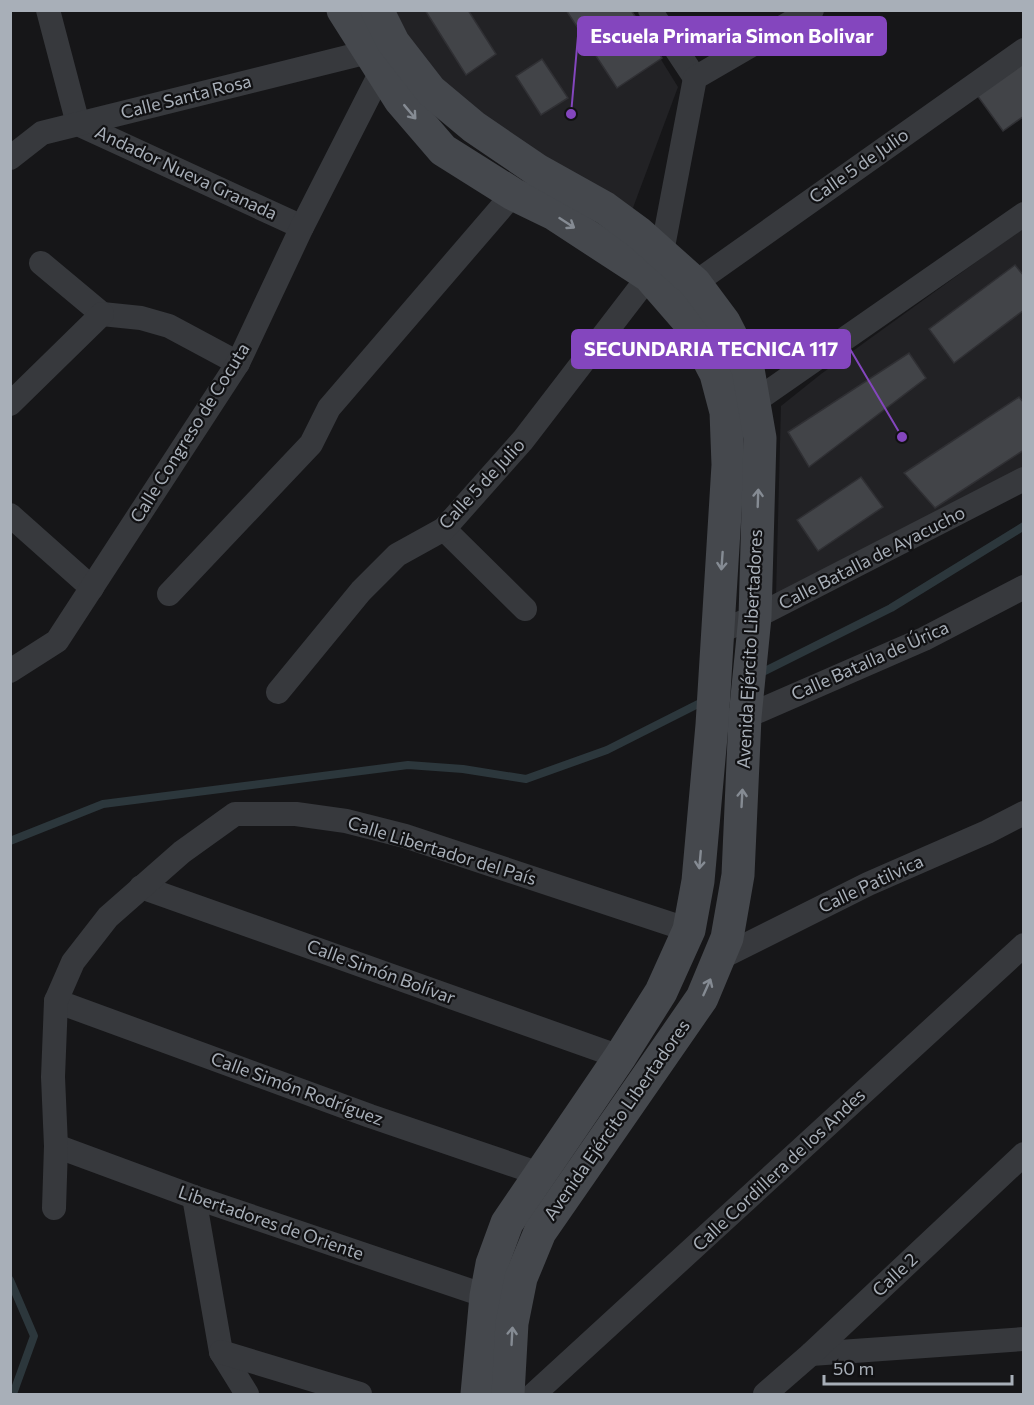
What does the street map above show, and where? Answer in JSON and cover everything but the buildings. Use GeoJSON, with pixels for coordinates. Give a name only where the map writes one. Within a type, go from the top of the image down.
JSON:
{"type":"FeatureCollection","features":[{"type":"Feature","properties":{"kind":"main road","name":"Avenida Ejército Libertadores"},"geometry":{"type":"LineString","coordinates":[[343,10],[400,100],[443,150],[513,194],[695,283],[724,322],[748,369],[729,465],[712,725],[698,881],[689,930],[661,992],[620,1057],[507,1223],[492,1264],[486,1296],[477,1395]]}},
{"type":"Feature","properties":{"kind":"main road","name":"Avenida Ejército Libertadores"},"geometry":{"type":"LineString","coordinates":[[377,10],[393,42],[431,91],[474,128],[537,170],[605,208],[655,264],[716,374],[760,438],[754,617],[745,717],[738,876],[727,938],[702,998],[540,1232],[520,1278],[512,1323],[508,1395]]}},
{"type":"Feature","properties":{"kind":"street","name":"Andador Nueva Granada"},"geometry":{"type":"LineString","coordinates":[[48,10],[78,124],[302,227]]}},
{"type":"Feature","properties":{"kind":"street"},"geometry":{"type":"LineString","coordinates":[[650,10],[695,78],[655,264]]}},
{"type":"Feature","properties":{"kind":"street"},"geometry":{"type":"LineString","coordinates":[[695,78],[808,12]]}},
{"type":"Feature","properties":{"kind":"street","name":"Calle 5 de Julio"},"geometry":{"type":"LineString","coordinates":[[695,283],[1023,50]]}},
{"type":"Feature","properties":{"kind":"street","name":"Calle Santa Rosa"},"geometry":{"type":"LineString","coordinates":[[10,158],[42,133],[375,61]]}},
{"type":"Feature","properties":{"kind":"street","name":"Calle Congreso de Cocuta"},"geometry":{"type":"LineString","coordinates":[[10,671],[57,641],[238,363],[302,227],[375,61]]}},
{"type":"Feature","properties":{"kind":"street"},"geometry":{"type":"LineString","coordinates":[[169,594],[311,444],[329,408],[513,194]]}},
{"type":"Feature","properties":{"kind":"street"},"geometry":{"type":"LineString","coordinates":[[740,407],[1023,214]]}},
{"type":"Feature","properties":{"kind":"street"},"geometry":{"type":"LineString","coordinates":[[41,263],[102,314],[141,318],[169,326],[238,363]]}},
{"type":"Feature","properties":{"kind":"street","name":"Calle 5 de Julio"},"geometry":{"type":"LineString","coordinates":[[278,692],[361,591],[397,555],[444,529],[523,440],[655,264]]}},
{"type":"Feature","properties":{"kind":"street"},"geometry":{"type":"LineString","coordinates":[[10,404],[102,314]]}},
{"type":"Feature","properties":{"kind":"street","name":"Calle Batalla de Ayacucho"},"geometry":{"type":"LineString","coordinates":[[718,632],[754,617],[1023,479]]}},
{"type":"Feature","properties":{"kind":"street"},"geometry":{"type":"LineString","coordinates":[[10,515],[92,588]]}},
{"type":"Feature","properties":{"kind":"street"},"geometry":{"type":"LineString","coordinates":[[444,529],[525,609]]}},
{"type":"Feature","properties":{"kind":"street","name":"Calle Batalla de Úrica"},"geometry":{"type":"LineString","coordinates":[[712,725],[745,717],[924,639],[1023,587]]}},
{"type":"Feature","properties":{"kind":"street","name":"Calle Patilvica"},"geometry":{"type":"LineString","coordinates":[[720,958],[868,884],[987,832],[1023,813]]}},
{"type":"Feature","properties":{"kind":"street","name":"Calle Libertador del País"},"geometry":{"type":"LineString","coordinates":[[56,1001],[73,962],[108,917],[182,852],[235,814],[296,814],[346,820],[405,837],[689,930]]}},
{"type":"Feature","properties":{"kind":"street","name":"Calle Simón Bolívar"},"geometry":{"type":"LineString","coordinates":[[141,887],[620,1057]]}},
{"type":"Feature","properties":{"kind":"street","name":"Calle Cordillera de los Andes"},"geometry":{"type":"LineString","coordinates":[[534,1395],[1023,945]]}},
{"type":"Feature","properties":{"kind":"street"},"geometry":{"type":"LineString","coordinates":[[54,1209],[56,1146],[53,1077],[56,1001]]}},
{"type":"Feature","properties":{"kind":"street","name":"Calle Simón Rodríguez"},"geometry":{"type":"LineString","coordinates":[[56,1001],[370,1116],[540,1174]]}},
{"type":"Feature","properties":{"kind":"street","name":"Libertadores de Oriente"},"geometry":{"type":"LineString","coordinates":[[56,1146],[194,1197],[486,1296]]}},
{"type":"Feature","properties":{"kind":"street","name":"Calle 2"},"geometry":{"type":"LineString","coordinates":[[765,1395],[1023,1154]]}},
{"type":"Feature","properties":{"kind":"street"},"geometry":{"type":"LineString","coordinates":[[194,1197],[221,1352],[247,1395]]}},
{"type":"Feature","properties":{"kind":"street"},"geometry":{"type":"LineString","coordinates":[[811,1354],[1023,1339]]}},
{"type":"Feature","properties":{"kind":"street"},"geometry":{"type":"LineString","coordinates":[[221,1352],[360,1395]]}},
{"type":"Feature","properties":{"kind":"shaded area"},"geometry":{"type":"Polygon","coordinates":[[[390,11],[631,11],[678,87],[631,213],[438,85],[390,11]]]}},
{"type":"Feature","properties":{"kind":"shaded area"},"geometry":{"type":"Polygon","coordinates":[[[1023,228],[1023,467],[776,596],[781,406],[821,374],[1023,228]]]}},
{"type":"Feature","properties":{"kind":"waterway"},"geometry":{"type":"LineString","coordinates":[[763,672],[891,608],[1024,526]]}},
{"type":"Feature","properties":{"kind":"waterway"},"geometry":{"type":"LineString","coordinates":[[10,841],[103,804],[408,765],[463,769],[526,779],[607,750],[704,701]]}},
{"type":"Feature","properties":{"kind":"waterway"},"geometry":{"type":"LineString","coordinates":[[10,1280],[34,1336],[13,1394]]}},
{"type":"Feature","properties":{"kind":"place","name":"Escuela Primaria Simon Bolivar"},"geometry":{"type":"Point","coordinates":[571,114]}},
{"type":"Feature","properties":{"kind":"place","name":"SECUNDARIA TECNICA 117"},"geometry":{"type":"Point","coordinates":[902,437]}}]}
